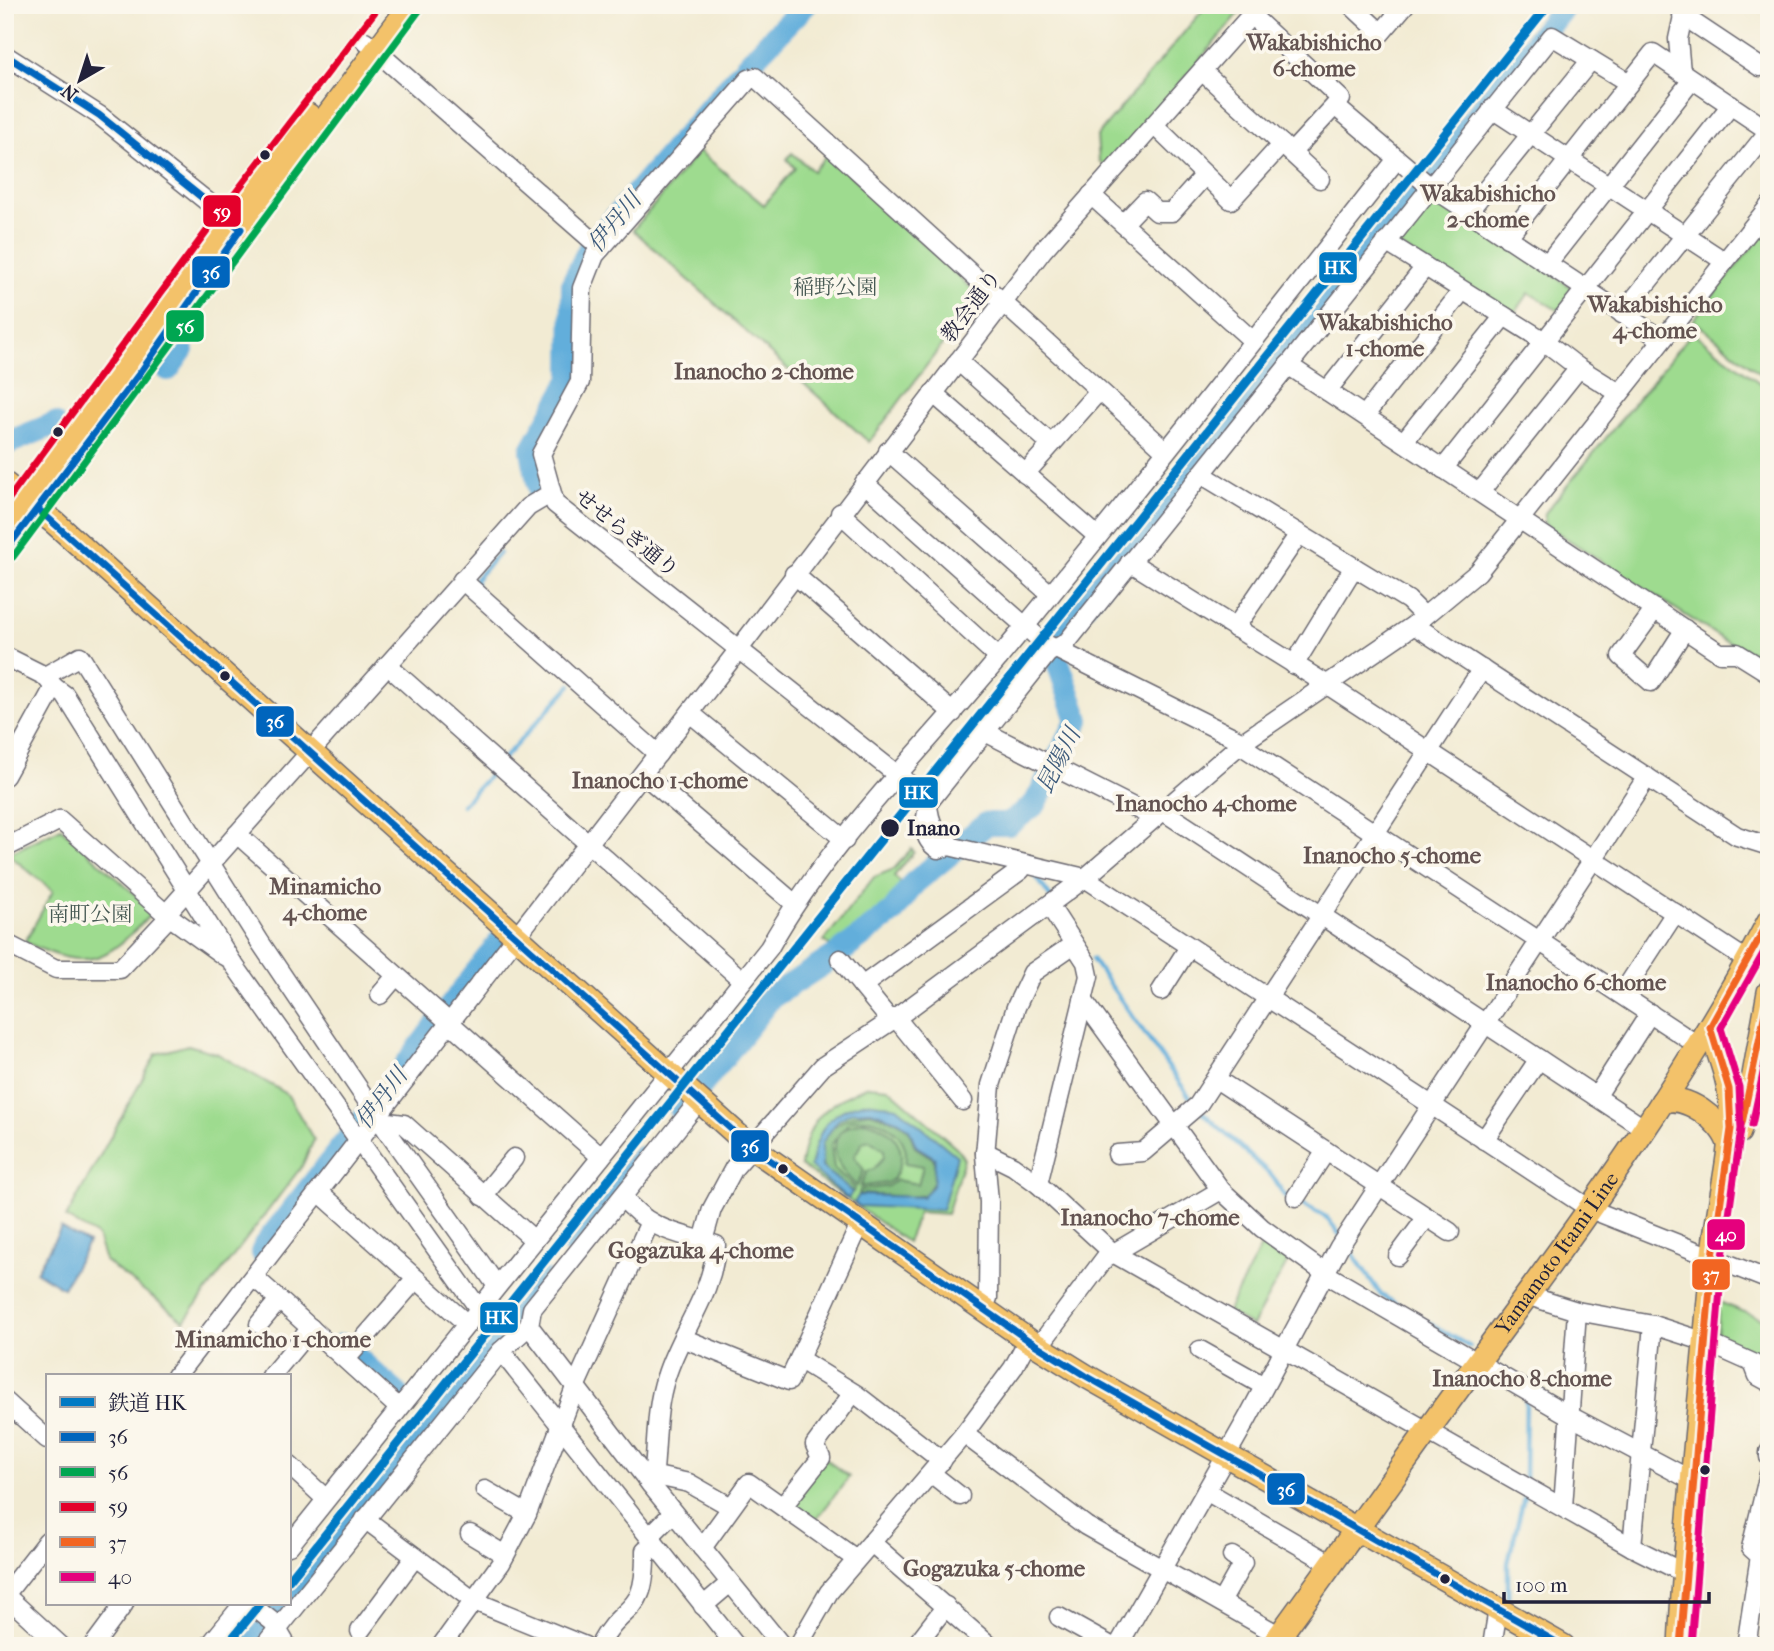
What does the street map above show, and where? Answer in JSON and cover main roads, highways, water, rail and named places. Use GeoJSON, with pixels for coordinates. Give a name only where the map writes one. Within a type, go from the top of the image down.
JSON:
{"type":"FeatureCollection","features":[{"type":"Feature","properties":{"kind":"main road"},"geometry":{"type":"LineString","coordinates":[[371,46],[393,5]]}},
{"type":"Feature","properties":{"kind":"main road"},"geometry":{"type":"LineString","coordinates":[[5,551],[31,503],[235,224],[371,46],[411,5]]}},
{"type":"Feature","properties":{"kind":"main road"},"geometry":{"type":"LineString","coordinates":[[5,484],[31,503],[751,1147],[1034,1343],[1563,1646]]}},
{"type":"Feature","properties":{"kind":"main road"},"geometry":{"type":"LineString","coordinates":[[5,522],[31,503]]}},
{"type":"Feature","properties":{"kind":"main road","name":"Yamamoto Itami Line"},"geometry":{"type":"LineString","coordinates":[[1283,1642],[1333,1564],[1528,1296],[1644,1129],[1705,1037],[1769,921]]}},
{"type":"Feature","properties":{"kind":"main road"},"geometry":{"type":"LineString","coordinates":[[1726,1175],[1752,1086],[1769,992]]}},
{"type":"Feature","properties":{"kind":"main road"},"geometry":{"type":"LineString","coordinates":[[1680,1646],[1712,1258],[1726,1175],[1731,1109],[1724,1071],[1705,1037]]}},
{"type":"Feature","properties":{"kind":"main road"},"geometry":{"type":"LineString","coordinates":[[1662,1102],[1676,1099],[1691,1106],[1716,1121],[1728,1141]]}},
{"type":"Feature","properties":{"kind":"water"},"geometry":{"type":"Polygon","coordinates":[[[867,1102],[897,1107],[957,1156],[942,1210],[859,1206],[854,1203],[859,1195],[922,1197],[933,1186],[935,1158],[916,1146],[909,1129],[899,1121],[871,1111],[852,1112],[838,1120],[822,1143],[822,1167],[852,1192],[848,1199],[810,1167],[821,1132],[833,1117],[867,1102]]]}},
{"type":"Feature","properties":{"kind":"water"},"geometry":{"type":"Polygon","coordinates":[[[61,1228],[88,1243],[63,1288],[36,1272],[61,1228]]]}},
{"type":"Feature","properties":{"kind":"waterway","name":"伊丹川"},"geometry":{"type":"LineString","coordinates":[[539,487],[532,450],[572,379],[573,283],[591,246],[750,62],[805,5]]}},
{"type":"Feature","properties":{"kind":"waterway","name":"昆陽川"},"geometry":{"type":"LineString","coordinates":[[681,1111],[770,998],[838,954],[893,912],[914,883],[986,824],[1009,824],[1035,804],[1078,720],[1052,645],[1565,5]]}},
{"type":"Feature","properties":{"kind":"waterway"},"geometry":{"type":"LineString","coordinates":[[168,369],[182,349]]}},
{"type":"Feature","properties":{"kind":"waterway"},"geometry":{"type":"LineString","coordinates":[[5,444],[54,424]]}},
{"type":"Feature","properties":{"kind":"waterway"},"geometry":{"type":"LineString","coordinates":[[528,498],[539,486]]}},
{"type":"Feature","properties":{"kind":"waterway"},"geometry":{"type":"LineString","coordinates":[[476,584],[475,580],[499,553]]}},
{"type":"Feature","properties":{"kind":"waterway"},"geometry":{"type":"LineString","coordinates":[[502,760],[571,685]]}},
{"type":"Feature","properties":{"kind":"waterway"},"geometry":{"type":"LineString","coordinates":[[462,805],[494,770]]}},
{"type":"Feature","properties":{"kind":"waterway"},"geometry":{"type":"LineString","coordinates":[[1033,872],[1051,898]]}},
{"type":"Feature","properties":{"kind":"waterway","name":"伊丹川"},"geometry":{"type":"LineString","coordinates":[[406,1065],[499,943]]}},
{"type":"Feature","properties":{"kind":"waterway"},"geometry":{"type":"LineString","coordinates":[[1092,959],[1194,1103]]}},
{"type":"Feature","properties":{"kind":"waterway"},"geometry":{"type":"LineString","coordinates":[[1200,1110],[1273,1177],[1284,1195],[1290,1198]]}},
{"type":"Feature","properties":{"kind":"waterway","name":"伊丹川"},"geometry":{"type":"LineString","coordinates":[[263,1253],[265,1245],[369,1113]]}},
{"type":"Feature","properties":{"kind":"waterway","name":"昆陽川"},"geometry":{"type":"LineString","coordinates":[[573,1244],[642,1158]]}},
{"type":"Feature","properties":{"kind":"waterway"},"geometry":{"type":"LineString","coordinates":[[1298,1202],[1326,1217],[1340,1235]]}},
{"type":"Feature","properties":{"kind":"waterway"},"geometry":{"type":"LineString","coordinates":[[1347,1245],[1381,1295],[1470,1347]]}},
{"type":"Feature","properties":{"kind":"waterway","name":"昆陽川"},"geometry":{"type":"LineString","coordinates":[[290,1599],[544,1281]]}},
{"type":"Feature","properties":{"kind":"waterway","name":"伊丹川"},"geometry":{"type":"LineString","coordinates":[[342,1345],[399,1396]]}},
{"type":"Feature","properties":{"kind":"waterway"},"geometry":{"type":"LineString","coordinates":[[1525,1481],[1526,1396]]}},
{"type":"Feature","properties":{"kind":"waterway"},"geometry":{"type":"LineString","coordinates":[[1508,1599],[1508,1563],[1525,1493]]}},
{"type":"Feature","properties":{"kind":"waterway","name":"昆陽川"},"geometry":{"type":"LineString","coordinates":[[252,1646],[284,1606]]}},
{"type":"Feature","properties":{"kind":"rail line","name":"HK"},"geometry":{"type":"LineString","coordinates":[[290,1579],[1548,5]]}},
{"type":"Feature","properties":{"kind":"rail line","name":"HK"},"geometry":{"type":"LineString","coordinates":[[226,1646],[258,1606]]}},
{"type":"Feature","properties":{"kind":"place","name":"Inano"},"geometry":{"type":"Point","coordinates":[890,828]}},
{"type":"Feature","properties":{"kind":"district","name":"Wakabishicho 6-chome"},"geometry":{"type":"Point","coordinates":[1314,55]}},
{"type":"Feature","properties":{"kind":"district","name":"Wakabishicho 2-chome"},"geometry":{"type":"Point","coordinates":[1488,206]}},
{"type":"Feature","properties":{"kind":"district","name":"Wakabishicho 4-chome"},"geometry":{"type":"Point","coordinates":[1655,317]}},
{"type":"Feature","properties":{"kind":"district","name":"Wakabishicho 1-chome"},"geometry":{"type":"Point","coordinates":[1385,335]}},
{"type":"Feature","properties":{"kind":"district","name":"Inanocho 2-chome"},"geometry":{"type":"Point","coordinates":[764,371]}},
{"type":"Feature","properties":{"kind":"district","name":"Inanocho 1-chome"},"geometry":{"type":"Point","coordinates":[660,780]}},
{"type":"Feature","properties":{"kind":"district","name":"Inanocho 4-chome"},"geometry":{"type":"Point","coordinates":[1206,803]}},
{"type":"Feature","properties":{"kind":"district","name":"Inanocho 5-chome"},"geometry":{"type":"Point","coordinates":[1392,855]}},
{"type":"Feature","properties":{"kind":"district","name":"Minamicho 4-chome"},"geometry":{"type":"Point","coordinates":[325,899]}},
{"type":"Feature","properties":{"kind":"district","name":"Inanocho 6-chome"},"geometry":{"type":"Point","coordinates":[1576,982]}},
{"type":"Feature","properties":{"kind":"district","name":"Inanocho 7-chome"},"geometry":{"type":"Point","coordinates":[1150,1217]}},
{"type":"Feature","properties":{"kind":"district","name":"Gogazuka 4-chome"},"geometry":{"type":"Point","coordinates":[701,1250]}},
{"type":"Feature","properties":{"kind":"district","name":"Minamicho 1-chome"},"geometry":{"type":"Point","coordinates":[273,1339]}},
{"type":"Feature","properties":{"kind":"district","name":"Inanocho 8-chome"},"geometry":{"type":"Point","coordinates":[1522,1378]}},
{"type":"Feature","properties":{"kind":"district","name":"Gogazuka 5-chome"},"geometry":{"type":"Point","coordinates":[994,1568]}},
{"type":"Feature","properties":{"kind":"park label","name":"稲野公園"},"geometry":{"type":"Point","coordinates":[835,287]}},
{"type":"Feature","properties":{"kind":"park label","name":"南町公園"},"geometry":{"type":"Point","coordinates":[90,914]}}]}
